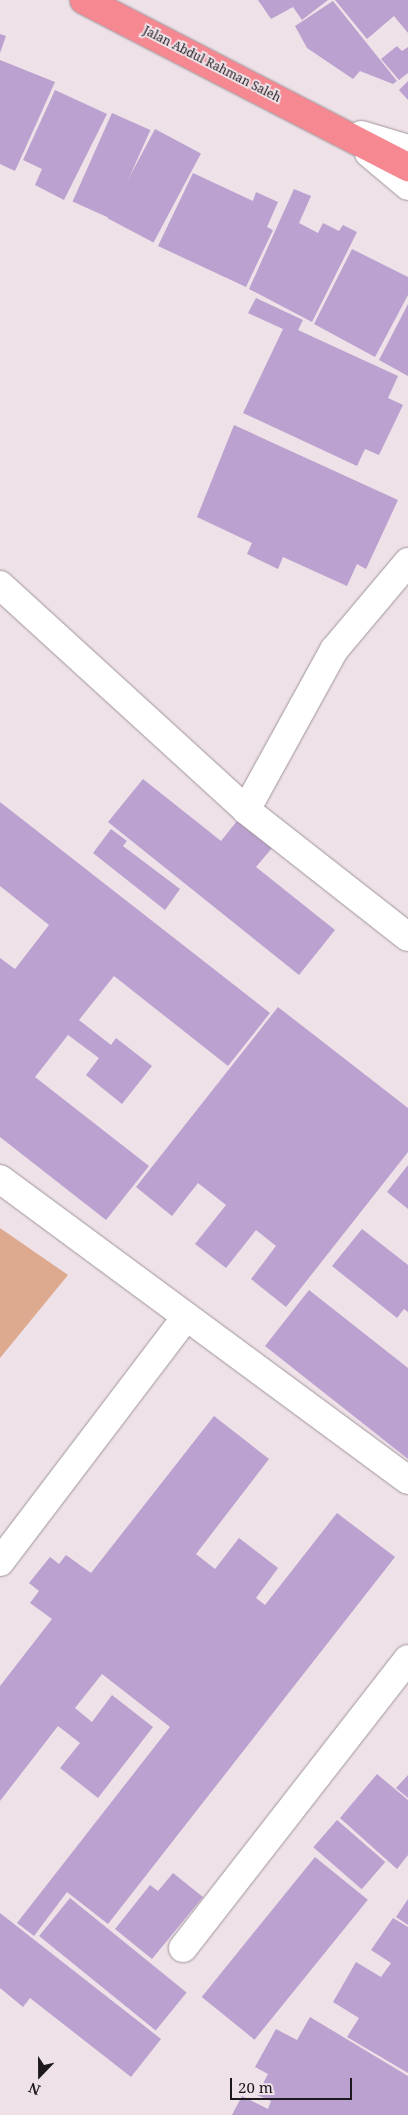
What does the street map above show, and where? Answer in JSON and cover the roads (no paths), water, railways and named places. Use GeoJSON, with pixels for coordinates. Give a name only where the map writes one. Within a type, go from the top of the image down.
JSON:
{"type":"FeatureCollection","features":[{"type":"Feature","properties":{"kind":"highway","name":"Jalan Abdul Rahman Saleh"},"geometry":{"type":"LineString","coordinates":[[84,0],[340,128]]}},
{"type":"Feature","properties":{"kind":"highway"},"geometry":{"type":"LineString","coordinates":[[340,128],[408,167]]}},
{"type":"Feature","properties":{"kind":"street","name":"Jalan Abdul Rahman Saleh"},"geometry":{"type":"LineString","coordinates":[[340,128],[408,149]]}},
{"type":"Feature","properties":{"kind":"street","name":"Jalan Abdul Rahman Saleh"},"geometry":{"type":"LineString","coordinates":[[340,128],[408,186]]}},
{"type":"Feature","properties":{"kind":"street"},"geometry":{"type":"LineString","coordinates":[[246,810],[334,650],[408,562]]}},
{"type":"Feature","properties":{"kind":"street"},"geometry":{"type":"LineString","coordinates":[[0,585],[246,810],[408,937]]}},
{"type":"Feature","properties":{"kind":"street"},"geometry":{"type":"LineString","coordinates":[[0,1179],[408,1480]]}},
{"type":"Feature","properties":{"kind":"street"},"geometry":{"type":"LineString","coordinates":[[0,1562],[186,1317]]}},
{"type":"Feature","properties":{"kind":"street"},"geometry":{"type":"LineString","coordinates":[[183,1948],[408,1659]]}}]}
